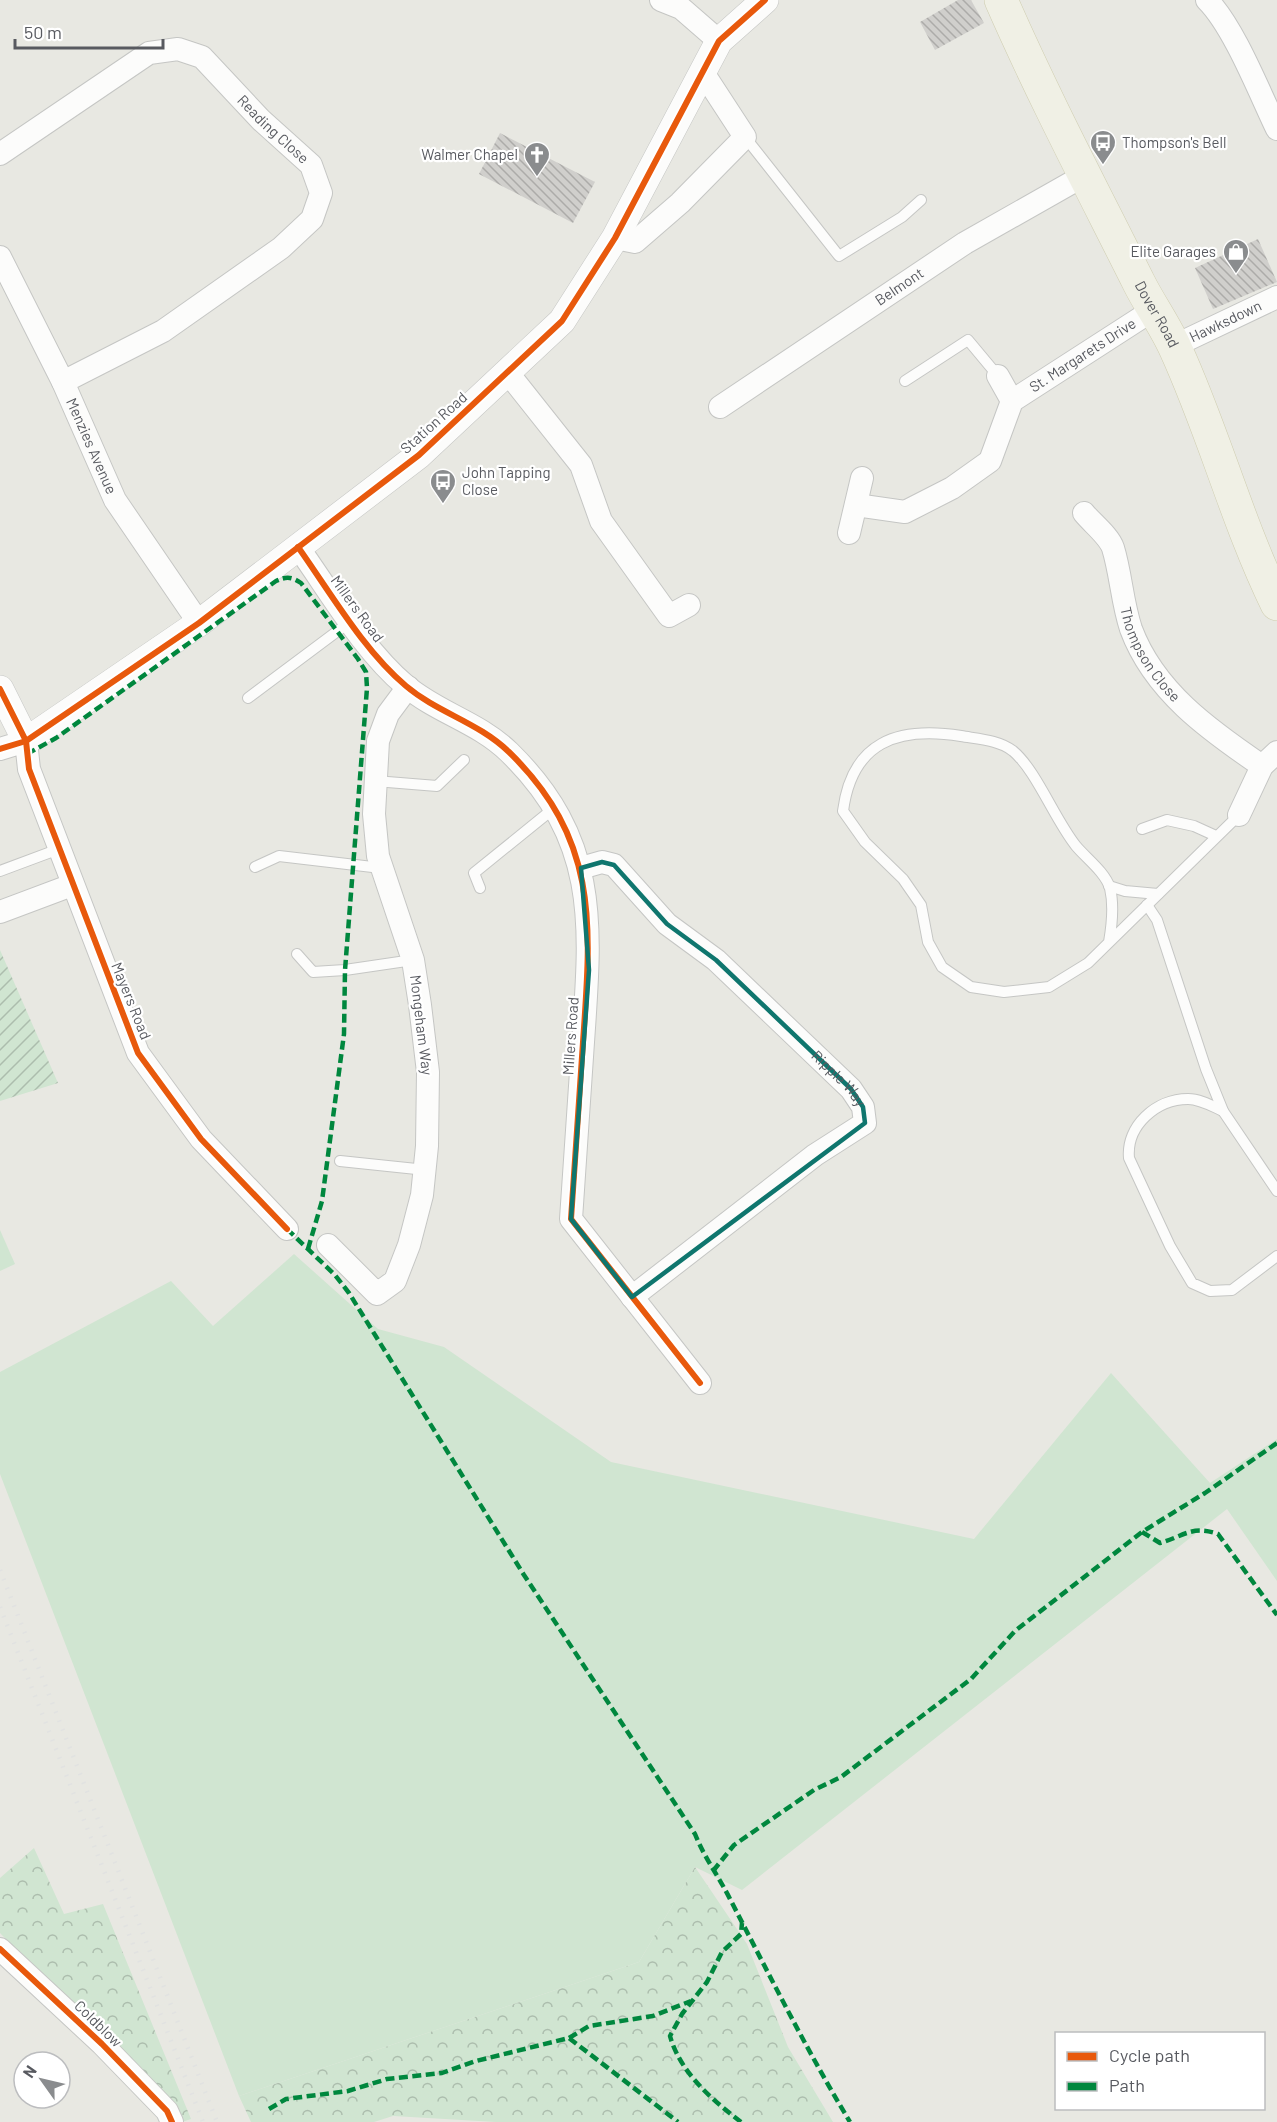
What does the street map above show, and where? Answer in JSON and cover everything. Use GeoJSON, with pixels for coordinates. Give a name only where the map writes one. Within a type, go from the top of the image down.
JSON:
{"type":"FeatureCollection","features":[{"type":"Feature","properties":{"kind":"main road","name":"Dover Road"},"geometry":{"type":"LineString","coordinates":[[1001,0],[1085,175],[1153,310],[1174,346],[1202,408],[1241,516],[1277,604]]}},
{"type":"Feature","properties":{"kind":"street"},"geometry":{"type":"LineString","coordinates":[[661,0],[681,8],[719,41]]}},
{"type":"Feature","properties":{"kind":"street","name":"Station Road"},"geometry":{"type":"LineString","coordinates":[[7,746],[199,623],[419,454],[562,321],[615,237],[719,41],[765,0]]}},
{"type":"Feature","properties":{"kind":"street"},"geometry":{"type":"LineString","coordinates":[[1207,0],[1214,7],[1241,55],[1277,129]]}},
{"type":"Feature","properties":{"kind":"street","name":"Reading Close"},"geometry":{"type":"LineString","coordinates":[[0,154],[149,53],[178,49],[202,57],[261,120],[312,165],[321,193],[312,219],[281,248],[163,331],[63,382]]}},
{"type":"Feature","properties":{"kind":"street"},"geometry":{"type":"LineString","coordinates":[[615,237],[635,242],[680,203],[745,137],[702,71]]}},
{"type":"Feature","properties":{"kind":"street","name":"Belmont"},"geometry":{"type":"LineString","coordinates":[[720,407],[964,243],[1085,175]]}},
{"type":"Feature","properties":{"kind":"street","name":"Menzies Avenue"},"geometry":{"type":"LineString","coordinates":[[0,257],[63,382],[115,500],[199,623]]}},
{"type":"Feature","properties":{"kind":"street","name":"Hawksdown"},"geometry":{"type":"LineString","coordinates":[[1174,346],[1277,297]]}},
{"type":"Feature","properties":{"kind":"street","name":"St. Margarets Drive"},"geometry":{"type":"LineString","coordinates":[[856,505],[905,512],[952,488],[990,461],[1012,401],[1153,310]]}},
{"type":"Feature","properties":{"kind":"street"},"geometry":{"type":"LineString","coordinates":[[508,373],[581,465],[602,521],[669,616],[689,605]]}},
{"type":"Feature","properties":{"kind":"street","name":"St. Margarets Drive"},"geometry":{"type":"LineString","coordinates":[[998,376],[1012,401]]}},
{"type":"Feature","properties":{"kind":"street"},"geometry":{"type":"LineString","coordinates":[[849,533],[862,478]]}},
{"type":"Feature","properties":{"kind":"street","name":"Thompson Close"},"geometry":{"type":"LineString","coordinates":[[1084,513],[1113,546],[1119,583],[1132,630],[1152,669],[1177,700],[1214,733],[1270,759],[1239,815]]}},
{"type":"Feature","properties":{"kind":"street","name":"Millers Road"},"geometry":{"type":"LineString","coordinates":[[298,547],[381,662],[408,687],[481,729],[500,744],[532,779],[553,809],[581,868],[590,946],[571,1219],[700,1383]]}},
{"type":"Feature","properties":{"kind":"street","name":"Mongeham Way"},"geometry":{"type":"LineString","coordinates":[[328,1245],[377,1294],[395,1281],[417,1219],[426,1170],[428,1072],[413,960],[381,868],[374,814],[378,741],[382,727],[397,700],[408,687]]}},
{"type":"Feature","properties":{"kind":"street"},"geometry":{"type":"LineString","coordinates":[[0,689],[7,746]]}},
{"type":"Feature","properties":{"kind":"street","name":"Mayers Road"},"geometry":{"type":"LineString","coordinates":[[7,746],[29,769],[138,1053],[201,1139],[287,1229]]}},
{"type":"Feature","properties":{"kind":"street","name":"Ripple Way"},"geometry":{"type":"LineString","coordinates":[[581,868],[602,862],[614,865],[667,924],[716,960],[851,1089],[863,1107],[865,1123],[815,1155],[632,1297]]}},
{"type":"Feature","properties":{"kind":"street"},"geometry":{"type":"LineString","coordinates":[[0,912],[72,885]]}},
{"type":"Feature","properties":{"kind":"street","name":"Coldblow"},"geometry":{"type":"LineString","coordinates":[[0,1949],[102,2043],[167,2112],[172,2122]]}},
{"type":"Feature","properties":{"kind":"lane"},"geometry":{"type":"LineString","coordinates":[[745,137],[839,256],[902,217],[921,200]]}},
{"type":"Feature","properties":{"kind":"lane"},"geometry":{"type":"LineString","coordinates":[[905,381],[968,340],[998,376]]}},
{"type":"Feature","properties":{"kind":"lane"},"geometry":{"type":"LineString","coordinates":[[248,698],[351,621]]}},
{"type":"Feature","properties":{"kind":"lane"},"geometry":{"type":"LineString","coordinates":[[1109,942],[1112,907],[1109,886],[1075,845],[1028,768],[1012,751],[990,740],[938,732],[907,734],[880,744],[861,760],[846,786],[843,812],[865,842],[903,879],[921,905],[928,942],[942,968],[971,987],[1004,992],[1049,987],[1088,963],[1239,815]]}},
{"type":"Feature","properties":{"kind":"lane"},"geometry":{"type":"LineString","coordinates":[[375,781],[437,786],[464,760]]}},
{"type":"Feature","properties":{"kind":"lane"},"geometry":{"type":"LineString","coordinates":[[480,888],[474,873],[553,809]]}},
{"type":"Feature","properties":{"kind":"lane"},"geometry":{"type":"LineString","coordinates":[[1142,830],[1167,820],[1194,826],[1216,836]]}},
{"type":"Feature","properties":{"kind":"lane"},"geometry":{"type":"LineString","coordinates":[[0,871],[59,849]]}},
{"type":"Feature","properties":{"kind":"lane"},"geometry":{"type":"LineString","coordinates":[[255,867],[279,856],[381,868]]}},
{"type":"Feature","properties":{"kind":"lane"},"geometry":{"type":"LineString","coordinates":[[1109,886],[1125,891],[1158,894]]}},
{"type":"Feature","properties":{"kind":"lane"},"geometry":{"type":"LineString","coordinates":[[1147,905],[1161,931],[1206,1069],[1223,1111],[1277,1191]]}},
{"type":"Feature","properties":{"kind":"lane"},"geometry":{"type":"LineString","coordinates":[[297,954],[313,972],[413,960]]}},
{"type":"Feature","properties":{"kind":"lane"},"geometry":{"type":"LineString","coordinates":[[1223,1111],[1190,1099],[1166,1103],[1141,1121],[1131,1132],[1128,1145],[1130,1158],[1170,1246],[1192,1283],[1210,1291],[1232,1290],[1277,1256]]}},
{"type":"Feature","properties":{"kind":"lane"},"geometry":{"type":"LineString","coordinates":[[340,1161],[426,1170]]}},
{"type":"Feature","properties":{"kind":"highlighted area"},"geometry":{"type":"Polygon","coordinates":[[[602,862],[614,865],[667,924],[716,960],[851,1089],[863,1107],[865,1123],[632,1297],[571,1219],[589,970],[581,868],[602,862]]]}},
{"type":"Feature","properties":{"kind":"green space"},"geometry":{"type":"Polygon","coordinates":[[[0,950],[58,1083],[0,1101],[0,950]]]}},
{"type":"Feature","properties":{"kind":"green space"},"geometry":{"type":"Polygon","coordinates":[[[0,1230],[15,1264],[0,1271],[0,1230]]]}},
{"type":"Feature","properties":{"kind":"green space"},"geometry":{"type":"Polygon","coordinates":[[[294,1254],[378,1329],[444,1347],[611,1462],[974,1539],[1111,1373],[1210,1483],[1277,1439],[1277,1581],[1227,1509],[742,1890],[695,1867],[639,1962],[239,2096],[0,1474],[0,1372],[171,1281],[213,1326],[294,1254]]]}},
{"type":"Feature","properties":{"kind":"green space"},"geometry":{"type":"Polygon","coordinates":[[[34,1848],[64,1914],[103,1904],[191,2119],[182,2122],[0,1933],[0,1878],[34,1848]]]}},
{"type":"Feature","properties":{"kind":"green space"},"geometry":{"type":"Polygon","coordinates":[[[695,1867],[747,1944],[788,2047],[833,2122],[496,2122],[393,2116],[374,2122],[251,2122],[239,2096],[639,1962],[695,1867]]]}},
{"type":"Feature","properties":{"kind":"building"},"geometry":{"type":"Polygon","coordinates":[[[958,0],[971,0],[984,23],[935,50],[920,22],[958,0]]]}},
{"type":"Feature","properties":{"kind":"building","name":"Walmer Chapel"},"geometry":{"type":"Polygon","coordinates":[[[500,133],[595,182],[573,223],[479,174],[500,133]]]}},
{"type":"Feature","properties":{"kind":"building","name":"Elite Garages"},"geometry":{"type":"Polygon","coordinates":[[[1258,239],[1277,282],[1213,309],[1195,268],[1258,239]]]}},
{"type":"Feature","properties":{"kind":"railway"},"geometry":{"type":"LineString","coordinates":[[0,1570],[217,2122]]}},
{"type":"Feature","properties":{"kind":"railway"},"geometry":{"type":"LineString","coordinates":[[0,1607],[203,2122]]}},
{"type":"Feature","properties":{"kind":"marked path"},"geometry":{"type":"LineString","coordinates":[[27,754],[56,738],[283,578],[292,578],[301,583],[366,672],[367,688],[345,970],[344,1034],[322,1201],[308,1249]]}},
{"type":"Feature","properties":{"kind":"marked path"},"geometry":{"type":"LineString","coordinates":[[287,1229],[335,1275],[349,1293],[524,1575],[695,1834],[803,2039],[850,2122]]}},
{"type":"Feature","properties":{"kind":"marked path"},"geometry":{"type":"LineString","coordinates":[[713,1871],[734,1845],[814,1790],[841,1777],[971,1679],[1015,1631],[1142,1532],[1205,1493],[1277,1443]]}},
{"type":"Feature","properties":{"kind":"marked path"},"geometry":{"type":"LineString","coordinates":[[1142,1532],[1160,1543],[1188,1532],[1201,1531],[1218,1534],[1277,1615]]}},
{"type":"Feature","properties":{"kind":"marked path"},"geometry":{"type":"LineString","coordinates":[[741,2122],[698,2084],[681,2061],[670,2036],[682,2014],[707,1982],[722,1952],[741,1934],[742,1923]]}},
{"type":"Feature","properties":{"kind":"marked path"},"geometry":{"type":"LineString","coordinates":[[569,2038],[589,2026],[653,2016],[691,2001]]}},
{"type":"Feature","properties":{"kind":"marked path"},"geometry":{"type":"LineString","coordinates":[[269,2109],[286,2099],[348,2091],[387,2079],[442,2073],[476,2061],[569,2038],[678,2122]]}},
{"type":"Feature","properties":{"kind":"cycle path"},"geometry":{"type":"LineString","coordinates":[[0,749],[26,741],[199,623],[419,455],[562,321],[615,238],[719,41],[765,0]]}},
{"type":"Feature","properties":{"kind":"cycle path"},"geometry":{"type":"LineString","coordinates":[[298,547],[362,639],[391,672],[418,695],[484,733],[509,752],[539,785],[560,819],[575,852],[583,887],[587,923],[586,1000],[571,1219],[700,1383]]}},
{"type":"Feature","properties":{"kind":"cycle path"},"geometry":{"type":"LineString","coordinates":[[0,689],[26,741],[29,769],[138,1053],[201,1139],[287,1229]]}},
{"type":"Feature","properties":{"kind":"cycle path"},"geometry":{"type":"LineString","coordinates":[[0,1949],[102,2044],[167,2111],[172,2122]]}},
{"type":"Feature","properties":{"kind":"place","name":"Thompson's Bell"},"geometry":{"type":"Point","coordinates":[1103,166]}},
{"type":"Feature","properties":{"kind":"place","name":"Walmer Chapel"},"geometry":{"type":"Point","coordinates":[537,178]}},
{"type":"Feature","properties":{"kind":"place","name":"Elite Garages"},"geometry":{"type":"Point","coordinates":[1236,275]}},
{"type":"Feature","properties":{"kind":"place","name":"John Tapping Close"},"geometry":{"type":"Point","coordinates":[443,505]}}]}
